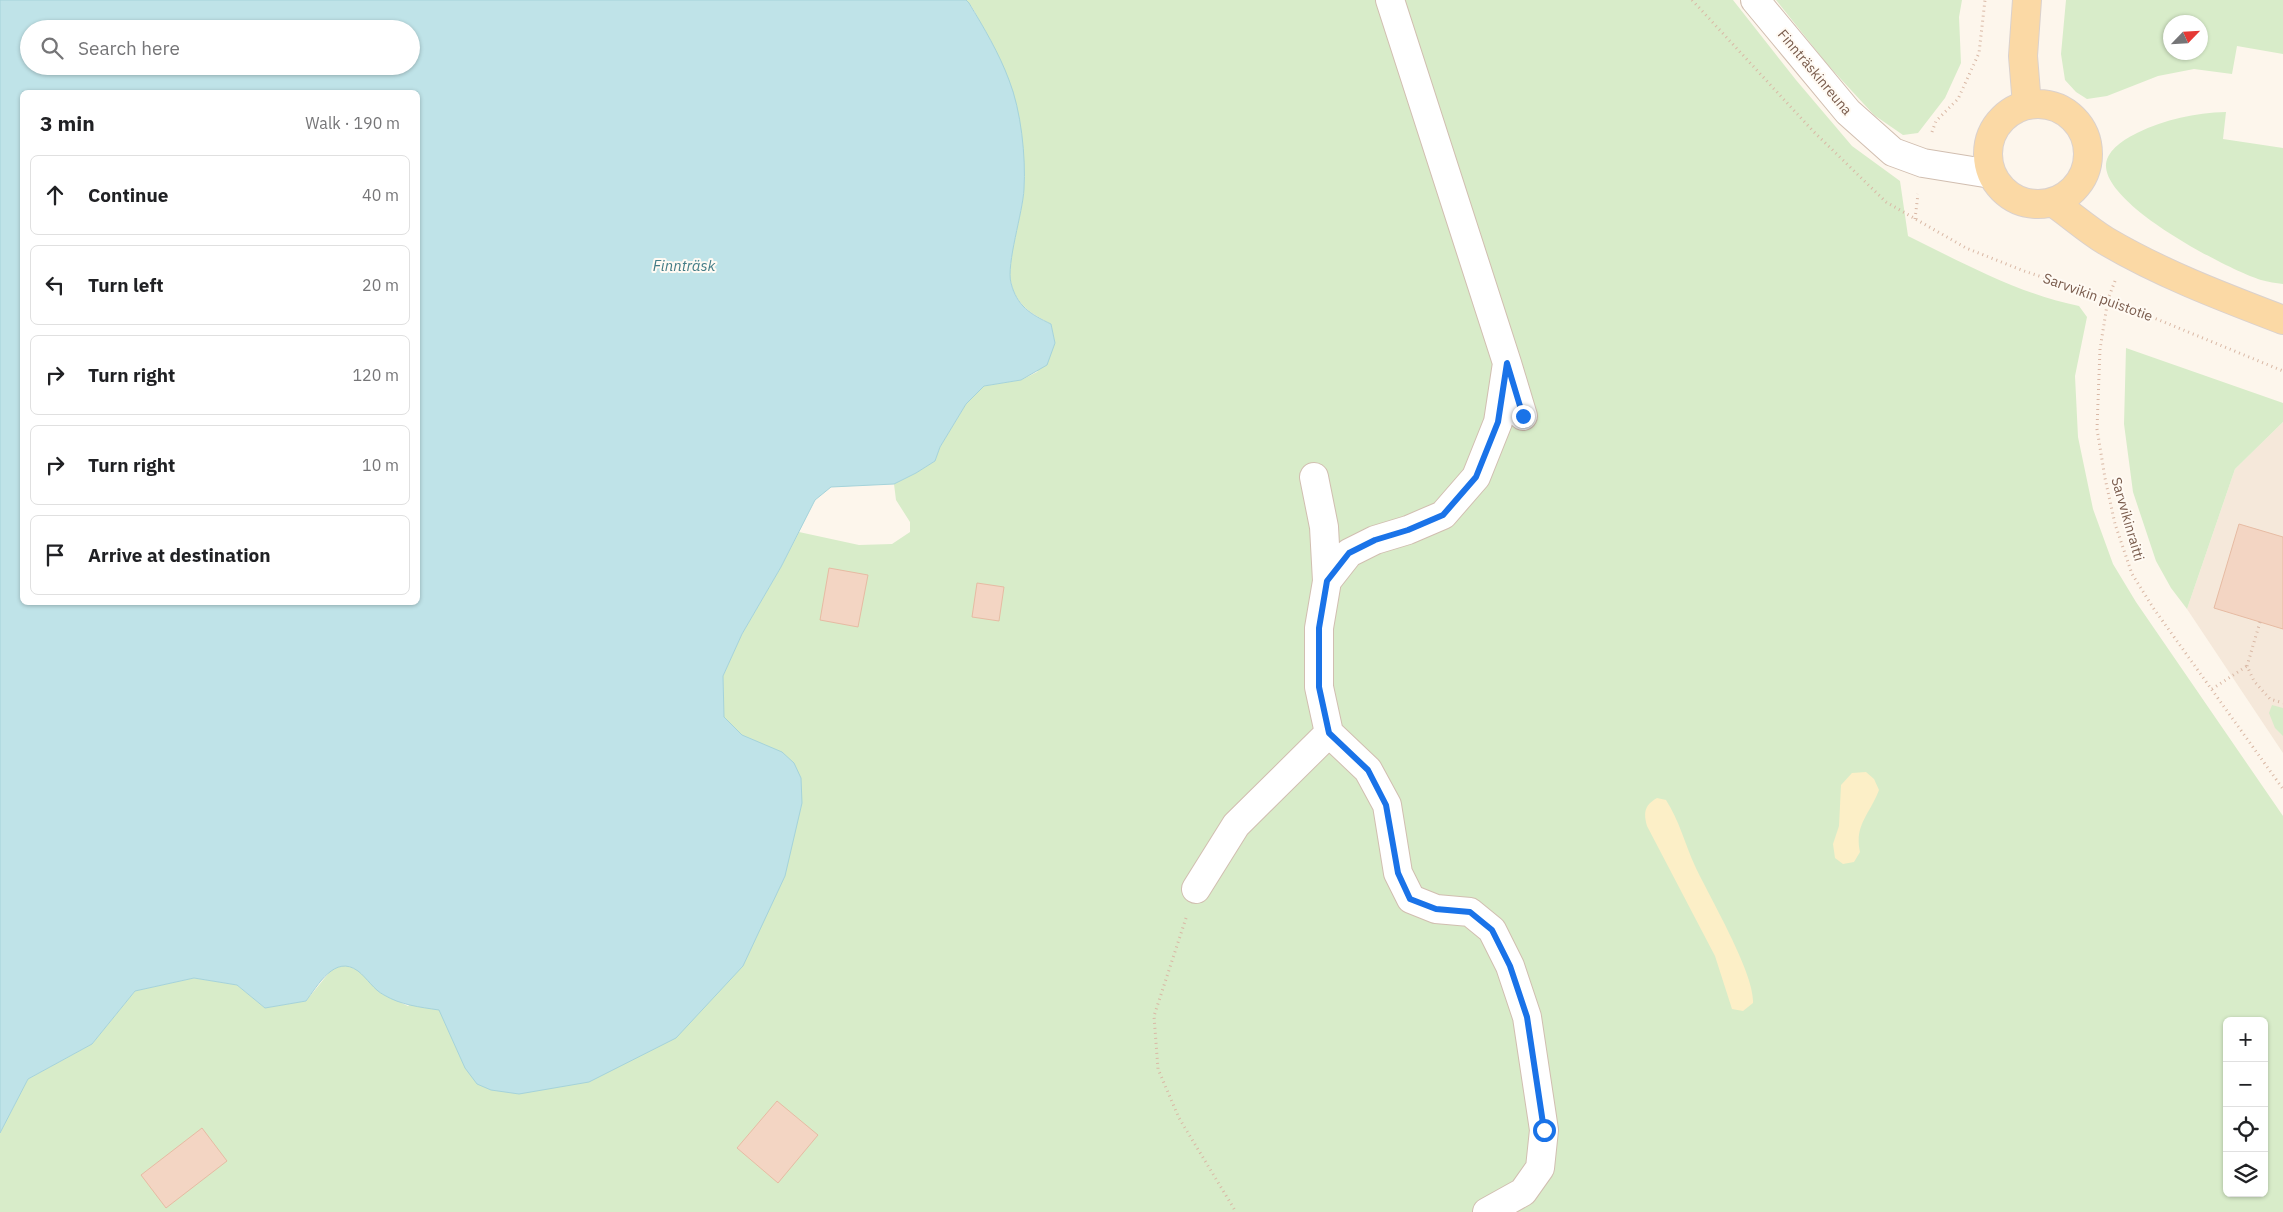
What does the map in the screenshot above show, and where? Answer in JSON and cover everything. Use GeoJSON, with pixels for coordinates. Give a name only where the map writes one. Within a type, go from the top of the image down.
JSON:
{"type":"FeatureCollection","features":[{"type":"Feature","properties":{"kind":"main road"},"geometry":{"type":"LineString","coordinates":[[2027,0],[2023,56],[2027,105]]}},
{"type":"Feature","properties":{"kind":"main road"},"geometry":{"type":"LineString","coordinates":[[2040,104],[2054,107],[2067,113],[2077,123],[2084,135],[2088,149],[2088,164],[2082,178],[2074,189],[2054,203],[2031,204],[2015,199],[2001,189],[1991,174],[1988,157],[1990,140],[1998,124],[2010,112],[2027,105],[2040,104]]}},
{"type":"Feature","properties":{"kind":"main road"},"geometry":{"type":"LineString","coordinates":[[2054,203],[2104,239],[2126,252],[2210,292],[2283,320]]}},
{"type":"Feature","properties":{"kind":"street"},"geometry":{"type":"LineString","coordinates":[[1390,0],[1523,416]]}},
{"type":"Feature","properties":{"kind":"street","name":"Finnträskinreuna"},"geometry":{"type":"LineString","coordinates":[[1755,0],[1848,112],[1894,152],[1923,163],[1991,174]]}},
{"type":"Feature","properties":{"kind":"street"},"geometry":{"type":"LineString","coordinates":[[1327,581],[1349,553],[1375,540],[1408,530],[1443,515],[1476,477],[1498,422],[1507,363]]}},
{"type":"Feature","properties":{"kind":"street"},"geometry":{"type":"LineString","coordinates":[[1314,477],[1324,528],[1327,581],[1319,628],[1319,687],[1329,733],[1368,770],[1386,805],[1398,873],[1410,899],[1436,909],[1470,912],[1492,930],[1510,966],[1527,1017],[1544,1130],[1540,1168],[1523,1192],[1487,1212]]}},
{"type":"Feature","properties":{"kind":"street"},"geometry":{"type":"LineString","coordinates":[[1196,889],[1236,825],[1329,733]]}},
{"type":"Feature","properties":{"kind":"path","name":"Sarvvikin puistotie"},"geometry":{"type":"LineString","coordinates":[[1692,0],[1813,131],[1886,202],[1966,248],[2024,271],[2108,299],[2283,371]]}},
{"type":"Feature","properties":{"kind":"path"},"geometry":{"type":"LineString","coordinates":[[1936,121],[1958,99],[1979,53],[1985,0]]}},
{"type":"Feature","properties":{"kind":"path","name":"Sarvvikinraitti"},"geometry":{"type":"LineString","coordinates":[[2108,299],[2100,349],[2097,429],[2115,524],[2132,574],[2154,608],[2283,789]]}},
{"type":"Feature","properties":{"kind":"path"},"geometry":{"type":"LineString","coordinates":[[2260,622],[2248,666],[2254,682],[2270,700],[2283,703]]}},
{"type":"Feature","properties":{"kind":"path"},"geometry":{"type":"LineString","coordinates":[[2212,689],[2248,666]]}},
{"type":"Feature","properties":{"kind":"path"},"geometry":{"type":"LineString","coordinates":[[1196,889],[1154,1016],[1158,1069],[1179,1118],[1236,1212]]}},
{"type":"Feature","properties":{"kind":"shaded area"},"geometry":{"type":"Polygon","coordinates":[[[2283,422],[2283,753],[2187,609],[2235,469],[2283,422]]]}},
{"type":"Feature","properties":{"kind":"green space"},"geometry":{"type":"Polygon","coordinates":[[[966,0],[1733,0],[1796,80],[1852,146],[1900,181],[1908,236],[2013,286],[2057,301],[2079,306],[2087,317],[2075,376],[2078,437],[2093,509],[2113,564],[2136,602],[2283,816],[2283,1212],[0,1212],[0,1133],[28,1079],[92,1044],[135,991],[194,978],[237,985],[265,1008],[306,1001],[332,969],[345,965],[358,970],[382,994],[408,1006],[724,717],[723,676],[742,634],[799,532],[859,545],[892,544],[910,532],[910,522],[896,500],[894,484],[935,461],[940,447],[966,404],[984,386],[1021,380],[1037,372],[1055,343],[1051,324],[1025,308],[1013,290],[1011,282],[1011,263],[1024,189],[1023,146],[1020,125],[1009,83],[992,44],[975,12],[966,0]]]}},
{"type":"Feature","properties":{"kind":"green space"},"geometry":{"type":"Polygon","coordinates":[[[1776,0],[1962,0],[1959,17],[1961,63],[1945,98],[1918,133],[1903,135],[1874,115],[1827,64],[1776,0]]]}},
{"type":"Feature","properties":{"kind":"green space"},"geometry":{"type":"Polygon","coordinates":[[[2066,0],[2283,0],[2283,54],[2237,46],[2232,74],[2194,69],[2158,76],[2107,96],[2087,99],[2076,92],[2065,80],[2061,54],[2066,0]]]}},
{"type":"Feature","properties":{"kind":"green space"},"geometry":{"type":"Polygon","coordinates":[[[2226,112],[2223,139],[2283,148],[2283,284],[2261,280],[2244,274],[2196,249],[2145,216],[2124,198],[2110,180],[2106,164],[2107,159],[2114,149],[2127,138],[2169,120],[2191,115],[2226,112]]]}},
{"type":"Feature","properties":{"kind":"green space"},"geometry":{"type":"Polygon","coordinates":[[[2126,348],[2283,403],[2283,422],[2235,469],[2187,609],[2171,588],[2156,561],[2133,492],[2124,424],[2126,348]]]}},
{"type":"Feature","properties":{"kind":"green space"},"geometry":{"type":"Polygon","coordinates":[[[2272,705],[2283,708],[2283,736],[2275,728],[2269,713],[2272,705]]]}},
{"type":"Feature","properties":{"kind":"sand"},"geometry":{"type":"Polygon","coordinates":[[[1866,772],[1874,779],[1879,790],[1861,827],[1859,834],[1860,852],[1854,862],[1843,864],[1835,858],[1833,844],[1839,826],[1841,785],[1852,773],[1866,772]]]}},
{"type":"Feature","properties":{"kind":"sand"},"geometry":{"type":"Polygon","coordinates":[[[1657,798],[1666,800],[1671,808],[1695,866],[1730,935],[1747,974],[1752,990],[1753,1003],[1743,1011],[1732,1009],[1715,956],[1647,826],[1646,809],[1657,798]]]}},
{"type":"Feature","properties":{"kind":"water","name":"Finnträsk"},"geometry":{"type":"Polygon","coordinates":[[[0,0],[966,0],[1001,60],[1013,92],[1020,119],[1024,189],[1011,264],[1011,283],[1017,298],[1025,308],[1051,324],[1055,343],[1047,365],[1021,380],[984,386],[966,404],[940,447],[935,461],[894,484],[831,487],[815,500],[781,567],[742,634],[723,676],[724,717],[742,735],[782,752],[794,763],[801,778],[802,803],[785,876],[743,966],[676,1038],[589,1082],[519,1094],[491,1090],[477,1084],[465,1068],[439,1010],[410,1005],[390,998],[380,993],[358,971],[342,966],[328,974],[306,1001],[265,1008],[237,985],[194,978],[135,991],[92,1044],[28,1079],[0,1133],[0,0]]]}},
{"type":"Feature","properties":{"kind":"building"},"geometry":{"type":"Polygon","coordinates":[[[2239,524],[2283,537],[2283,629],[2214,608],[2239,524]]]}},
{"type":"Feature","properties":{"kind":"building"},"geometry":{"type":"Polygon","coordinates":[[[829,568],[868,575],[858,627],[820,620],[829,568]]]}},
{"type":"Feature","properties":{"kind":"building"},"geometry":{"type":"Polygon","coordinates":[[[977,583],[1004,587],[999,621],[972,617],[977,583]]]}},
{"type":"Feature","properties":{"kind":"building"},"geometry":{"type":"Polygon","coordinates":[[[777,1101],[818,1135],[778,1183],[737,1148],[777,1101]]]}},
{"type":"Feature","properties":{"kind":"building"},"geometry":{"type":"Polygon","coordinates":[[[202,1128],[227,1161],[166,1208],[141,1175],[202,1128]]]}},
{"type":"Feature","properties":{"kind":"route"},"geometry":{"type":"LineString","coordinates":[[1523,416],[1507,363],[1498,422],[1476,477],[1443,515],[1408,530],[1375,540],[1349,553],[1327,581],[1319,628],[1319,687],[1329,733],[1342,748],[1368,770],[1386,805],[1398,873],[1410,899],[1436,909],[1470,912],[1492,930],[1510,966],[1527,1017],[1544,1130]]}}]}
